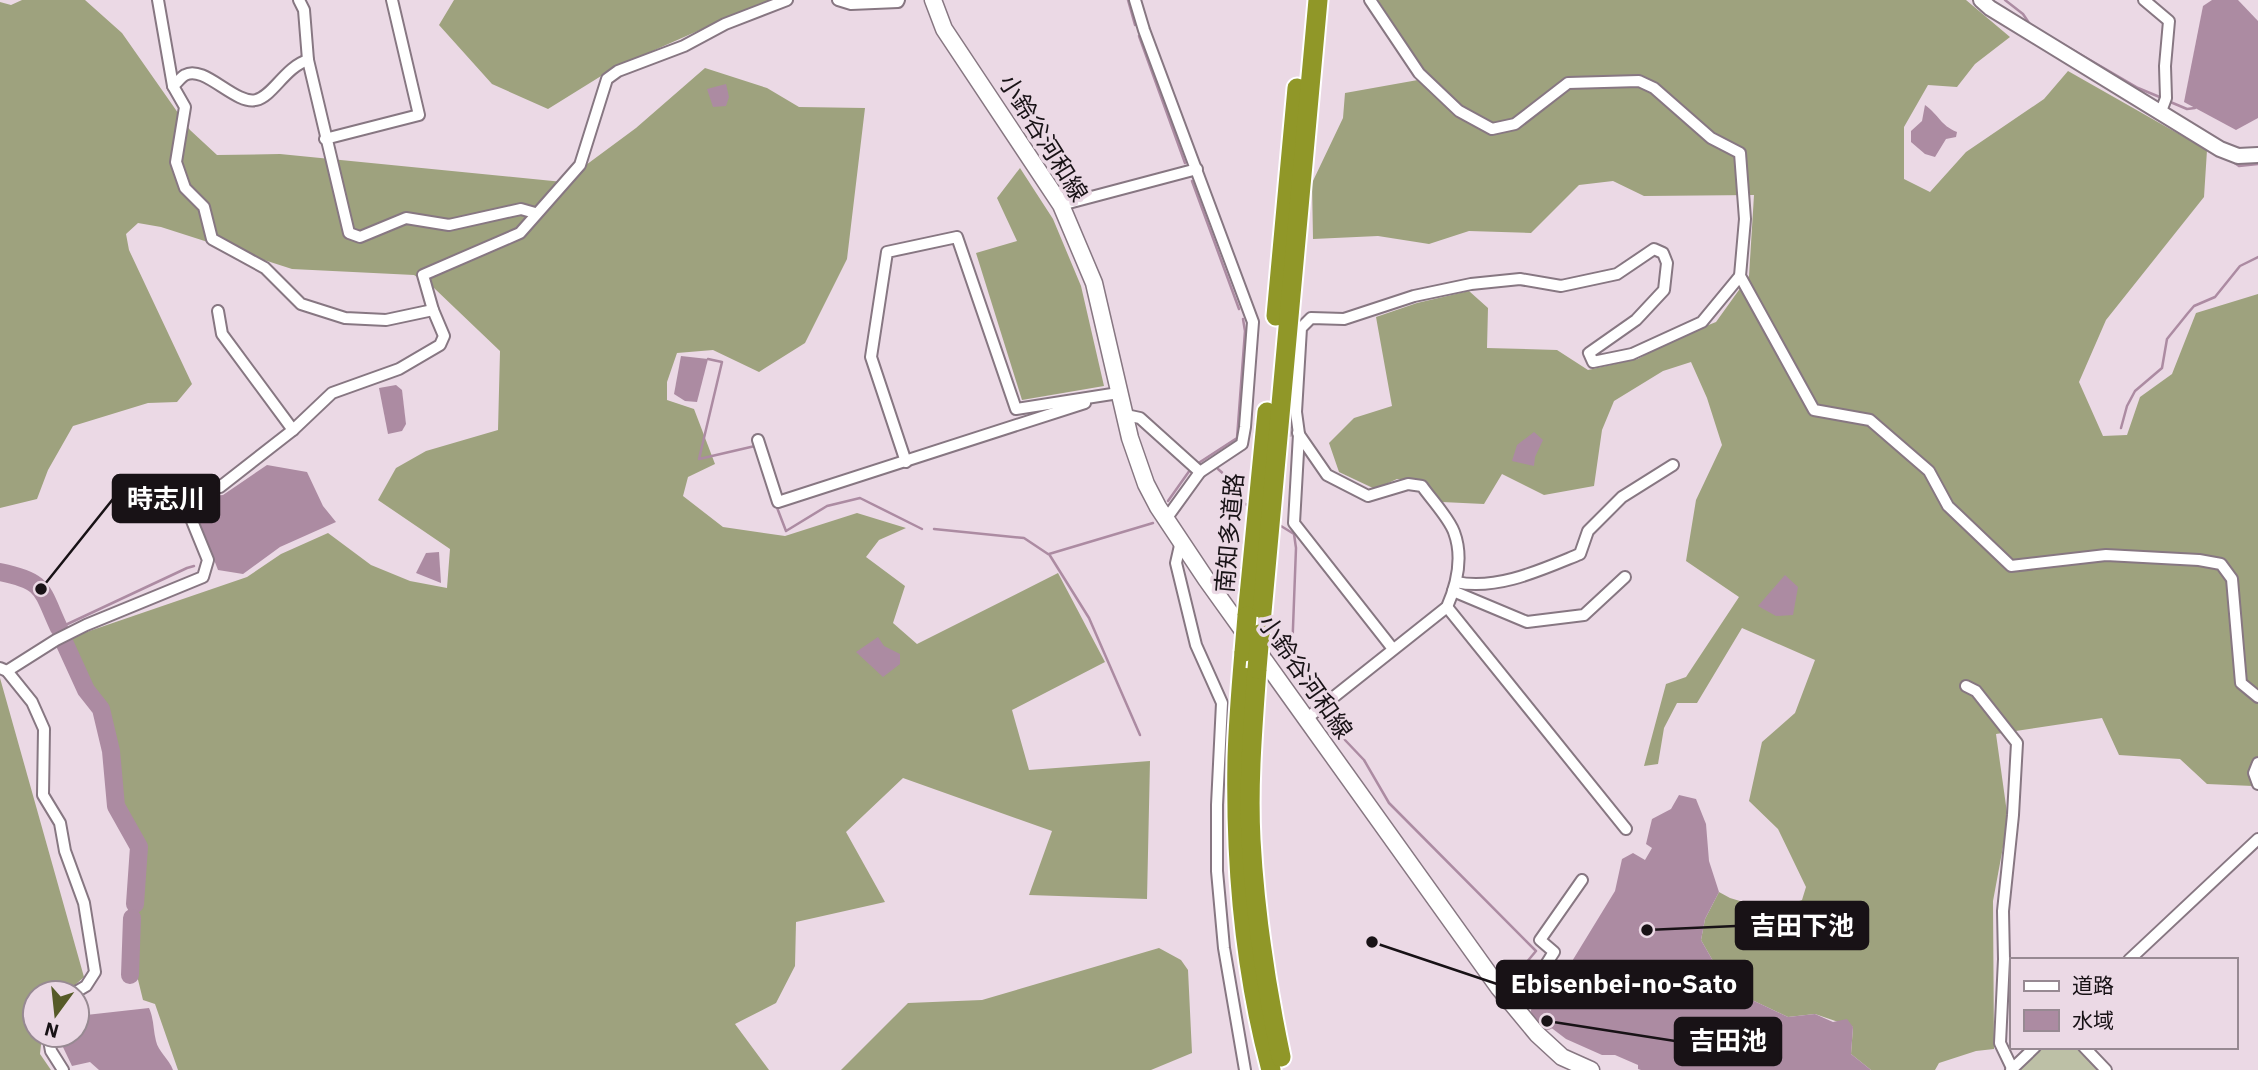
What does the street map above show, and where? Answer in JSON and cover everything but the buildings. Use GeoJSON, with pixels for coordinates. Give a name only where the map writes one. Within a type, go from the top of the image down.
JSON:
{"type":"FeatureCollection","features":[{"type":"Feature","properties":{"kind":"highway","name":"南知多道路"},"geometry":{"type":"LineString","coordinates":[[1271,1070],[1252,982],[1239,865],[1237,757],[1247,616],[1304,0]]}},
{"type":"Feature","properties":{"kind":"highway","name":"南知多道路"},"geometry":{"type":"LineString","coordinates":[[1284,1070],[1268,994],[1251,839],[1252,757],[1260,634],[1318,0]]}},
{"type":"Feature","properties":{"kind":"main road","name":"小鈴谷河和線"},"geometry":{"type":"LineString","coordinates":[[933,0],[944,29],[1061,205],[1094,283],[1116,393],[1126,415],[1146,484],[1166,519],[1499,988],[1537,1034],[1562,1057],[1591,1070]]}},
{"type":"Feature","properties":{"kind":"street"},"geometry":{"type":"LineString","coordinates":[[158,0],[173,86],[185,107],[176,162],[185,188],[204,207],[212,239],[265,268],[302,304],[334,315],[386,320],[433,310]]}},
{"type":"Feature","properties":{"kind":"street"},"geometry":{"type":"LineString","coordinates":[[299,0],[304,10],[307,60],[349,233],[360,237],[406,218],[449,225],[521,208],[535,213]]}},
{"type":"Feature","properties":{"kind":"street"},"geometry":{"type":"LineString","coordinates":[[325,139],[419,115],[391,0]]}},
{"type":"Feature","properties":{"kind":"street"},"geometry":{"type":"LineString","coordinates":[[90,979],[95,972],[83,902],[65,851],[60,823],[43,795],[44,729],[33,702],[4,669],[86,625],[203,577],[208,560],[183,499],[184,491],[220,487],[293,430],[332,393],[399,369],[440,345],[444,336],[423,275],[520,233],[580,165],[607,79],[618,71],[684,46],[725,24],[787,0]]}},
{"type":"Feature","properties":{"kind":"street"},"geometry":{"type":"LineString","coordinates":[[838,0],[851,5],[899,0]]}},
{"type":"Feature","properties":{"kind":"street"},"geometry":{"type":"LineString","coordinates":[[1135,0],[1252,322],[1250,428],[1242,444],[1200,472],[1166,519]]}},
{"type":"Feature","properties":{"kind":"street"},"geometry":{"type":"LineString","coordinates":[[1370,0],[1419,73],[1459,111],[1492,129],[1515,124],[1568,83],[1639,82],[1654,88],[1711,138],[1740,153],[1745,219],[1740,276],[1814,410],[1870,420],[1929,471],[1948,506],[2011,566],[2106,555],[2199,560],[2221,564],[2232,579],[2241,683],[2258,696]]}},
{"type":"Feature","properties":{"kind":"street"},"geometry":{"type":"LineString","coordinates":[[2144,0],[2169,21],[2165,66],[2166,98],[2160,114]]}},
{"type":"Feature","properties":{"kind":"street"},"geometry":{"type":"LineString","coordinates":[[1989,3],[2160,114],[2220,149],[2238,156],[2258,155]]}},
{"type":"Feature","properties":{"kind":"street"},"geometry":{"type":"LineString","coordinates":[[173,86],[187,73],[197,72],[247,101],[259,100],[296,64],[307,60]]}},
{"type":"Feature","properties":{"kind":"street"},"geometry":{"type":"LineString","coordinates":[[1061,205],[1197,169]]}},
{"type":"Feature","properties":{"kind":"street"},"geometry":{"type":"LineString","coordinates":[[906,462],[871,356],[887,252],[957,237],[1016,409],[1116,393]]}},
{"type":"Feature","properties":{"kind":"street"},"geometry":{"type":"LineString","coordinates":[[1393,649],[1294,523],[1301,328],[1311,318],[1344,319],[1414,296],[1471,284],[1520,279],[1561,286],[1617,274],[1654,249],[1663,253],[1667,263],[1664,290],[1636,320],[1589,353],[1593,362],[1632,354],[1702,322],[1740,276]]}},
{"type":"Feature","properties":{"kind":"street"},"geometry":{"type":"LineString","coordinates":[[218,311],[222,334],[293,430]]}},
{"type":"Feature","properties":{"kind":"street"},"geometry":{"type":"LineString","coordinates":[[758,440],[778,502],[1116,393]]}},
{"type":"Feature","properties":{"kind":"street"},"geometry":{"type":"LineString","coordinates":[[1126,415],[1140,418],[1200,472]]}},
{"type":"Feature","properties":{"kind":"street"},"geometry":{"type":"LineString","coordinates":[[1296,433],[1327,475],[1367,496],[1408,484],[1422,486],[1454,531],[1458,564],[1455,587],[1447,607],[1306,719]]}},
{"type":"Feature","properties":{"kind":"street"},"geometry":{"type":"LineString","coordinates":[[1455,587],[1524,577],[1580,554],[1588,531],[1622,497],[1674,465]]}},
{"type":"Feature","properties":{"kind":"street"},"geometry":{"type":"LineString","coordinates":[[1181,541],[1176,563],[1196,645],[1222,703],[1217,780],[1217,871],[1224,948],[1245,1070]]}},
{"type":"Feature","properties":{"kind":"street"},"geometry":{"type":"LineString","coordinates":[[1455,587],[1527,622],[1584,615],[1625,578]]}},
{"type":"Feature","properties":{"kind":"street"},"geometry":{"type":"LineString","coordinates":[[1447,607],[1626,829]]}},
{"type":"Feature","properties":{"kind":"street"},"geometry":{"type":"LineString","coordinates":[[1966,686],[1976,691],[2017,743],[2003,911],[2000,1043],[2012,1069],[2033,1049]]}},
{"type":"Feature","properties":{"kind":"street"},"geometry":{"type":"LineString","coordinates":[[2258,763],[2254,773],[2258,784]]}},
{"type":"Feature","properties":{"kind":"street"},"geometry":{"type":"LineString","coordinates":[[2131,958],[2258,839]]}},
{"type":"Feature","properties":{"kind":"street"},"geometry":{"type":"LineString","coordinates":[[1499,988],[1510,980],[1533,978],[1539,974],[1554,952],[1540,940],[1582,880]]}},
{"type":"Feature","properties":{"kind":"street"},"geometry":{"type":"LineString","coordinates":[[51,1049],[63,1070]]}},
{"type":"Feature","properties":{"kind":"street"},"geometry":{"type":"LineString","coordinates":[[2086,1049],[2106,1070]]}},
{"type":"Feature","properties":{"kind":"green space"},"geometry":{"type":"Polygon","coordinates":[[[22,0],[85,0],[122,33],[190,130],[217,155],[280,154],[563,182],[636,128],[705,68],[767,88],[799,107],[865,108],[847,259],[805,343],[759,372],[713,350],[677,353],[667,382],[667,400],[694,409],[715,464],[688,477],[683,496],[723,527],[785,536],[857,513],[906,528],[879,540],[866,557],[905,586],[893,623],[917,644],[1058,573],[1105,662],[1012,710],[1029,770],[1150,761],[1147,899],[1029,895],[1052,831],[903,778],[846,832],[885,902],[796,922],[795,966],[776,1003],[735,1024],[769,1070],[178,1070],[155,1004],[143,1000],[125,927],[146,846],[120,805],[117,751],[95,692],[69,638],[247,577],[281,554],[328,533],[371,565],[410,581],[447,588],[450,549],[378,500],[396,468],[426,451],[498,430],[500,351],[434,288],[414,275],[292,269],[161,227],[138,223],[126,234],[129,250],[192,384],[177,402],[148,403],[73,426],[48,470],[37,499],[0,508],[0,2],[11,5],[22,0]]]}},
{"type":"Feature","properties":{"kind":"green space"},"geometry":{"type":"Polygon","coordinates":[[[454,0],[774,0],[614,68],[548,109],[492,84],[439,25],[454,0]]]}},
{"type":"Feature","properties":{"kind":"green space"},"geometry":{"type":"Polygon","coordinates":[[[1378,0],[1966,0],[2010,37],[1975,64],[1957,87],[1928,85],[1904,127],[1904,179],[1930,192],[1966,152],[2044,99],[2068,71],[2207,150],[2204,197],[2106,320],[2079,382],[2103,436],[2127,435],[2140,397],[2172,374],[2196,313],[2258,294],[2258,758],[2250,773],[2253,786],[2207,784],[2180,759],[2119,755],[2102,718],[1996,734],[2008,820],[1993,901],[1994,1049],[1976,1051],[1939,1063],[1935,1070],[1871,1070],[1851,1054],[1853,1027],[1815,1014],[1788,1017],[1752,1000],[1717,968],[1701,940],[1705,919],[1719,892],[1773,911],[1802,900],[1806,887],[1778,829],[1749,801],[1762,742],[1795,713],[1815,660],[1742,628],[1697,703],[1677,703],[1664,728],[1658,764],[1644,766],[1666,684],[1686,677],[1739,597],[1686,561],[1696,500],[1722,445],[1707,398],[1691,362],[1663,371],[1614,401],[1602,430],[1594,486],[1544,495],[1502,474],[1484,504],[1442,502],[1424,482],[1397,479],[1375,489],[1339,472],[1329,443],[1354,418],[1392,406],[1376,317],[1417,303],[1469,291],[1488,308],[1487,348],[1557,350],[1588,370],[1638,359],[1681,336],[1716,322],[1749,276],[1754,195],[1644,196],[1613,181],[1579,185],[1531,233],[1469,231],[1429,244],[1378,236],[1313,239],[1312,183],[1343,118],[1345,93],[1429,78],[1378,0]]]}},
{"type":"Feature","properties":{"kind":"green space"},"geometry":{"type":"Polygon","coordinates":[[[1020,168],[1053,219],[1081,286],[1104,386],[1022,400],[976,253],[1017,241],[997,198],[1020,168]]]}},
{"type":"Feature","properties":{"kind":"green space"},"geometry":{"type":"Polygon","coordinates":[[[0,678],[84,977],[21,979],[21,1049],[41,1049],[40,1054],[51,1070],[0,1070],[0,678]]]}},
{"type":"Feature","properties":{"kind":"green space"},"geometry":{"type":"Polygon","coordinates":[[[1159,948],[1181,960],[1188,970],[1192,1053],[1151,1070],[841,1070],[908,1003],[982,1000],[1159,948]]]}},
{"type":"Feature","properties":{"kind":"green space"},"geometry":{"type":"Polygon","coordinates":[[[2039,1049],[2078,1049],[2099,1070],[2018,1070],[2039,1049]]]}},
{"type":"Feature","properties":{"kind":"water"},"geometry":{"type":"Polygon","coordinates":[[[2212,0],[2238,0],[2258,21],[2258,118],[2236,130],[2184,102],[2203,6],[2212,0]]]}},
{"type":"Feature","properties":{"kind":"water"},"geometry":{"type":"Polygon","coordinates":[[[726,84],[729,97],[726,106],[713,107],[707,89],[726,84]]]}},
{"type":"Feature","properties":{"kind":"water"},"geometry":{"type":"Polygon","coordinates":[[[1925,105],[1957,132],[1956,137],[1946,139],[1935,157],[1925,154],[1911,142],[1911,131],[1922,121],[1925,105]]]}},
{"type":"Feature","properties":{"kind":"water"},"geometry":{"type":"Polygon","coordinates":[[[681,356],[708,359],[697,402],[685,401],[674,394],[681,356]]]}},
{"type":"Feature","properties":{"kind":"water"},"geometry":{"type":"Polygon","coordinates":[[[396,385],[402,390],[406,424],[402,431],[388,434],[379,388],[396,385]]]}},
{"type":"Feature","properties":{"kind":"water"},"geometry":{"type":"Polygon","coordinates":[[[1534,432],[1543,440],[1534,466],[1512,461],[1517,445],[1534,432]]]}},
{"type":"Feature","properties":{"kind":"water"},"geometry":{"type":"Polygon","coordinates":[[[267,465],[307,472],[323,506],[336,522],[280,547],[243,574],[218,570],[190,498],[223,495],[267,465]]]}},
{"type":"Feature","properties":{"kind":"water"},"geometry":{"type":"Polygon","coordinates":[[[439,552],[441,583],[416,573],[426,553],[439,552]]]}},
{"type":"Feature","properties":{"kind":"water"},"geometry":{"type":"Polygon","coordinates":[[[1785,575],[1798,587],[1793,615],[1776,616],[1758,606],[1785,575]]]}},
{"type":"Feature","properties":{"kind":"water"},"geometry":{"type":"Polygon","coordinates":[[[878,637],[884,646],[900,654],[900,664],[883,677],[856,652],[878,637]]]}},
{"type":"Feature","properties":{"kind":"water"},"geometry":{"type":"Polygon","coordinates":[[[1679,795],[1696,799],[1706,824],[1709,861],[1719,892],[1705,919],[1701,940],[1717,968],[1752,1000],[1788,1017],[1815,1014],[1833,1022],[1847,1019],[1853,1027],[1851,1054],[1871,1070],[1641,1070],[1638,1065],[1615,1055],[1602,1055],[1566,1039],[1545,1023],[1550,1019],[1544,1007],[1615,891],[1622,859],[1633,853],[1645,860],[1652,848],[1646,844],[1652,819],[1671,809],[1679,795]]]}},
{"type":"Feature","properties":{"kind":"water"},"geometry":{"type":"Polygon","coordinates":[[[149,1008],[157,1045],[173,1070],[99,1070],[90,1062],[72,1066],[64,1049],[91,1049],[91,1014],[149,1008]]]}},
{"type":"Feature","properties":{"kind":"waterway"},"geometry":{"type":"LineString","coordinates":[[1128,0],[1135,25]]}},
{"type":"Feature","properties":{"kind":"waterway"},"geometry":{"type":"LineString","coordinates":[[2005,0],[2023,14],[2031,26]]}},
{"type":"Feature","properties":{"kind":"waterway"},"geometry":{"type":"LineString","coordinates":[[2037,29],[2138,88],[2162,98]]}},
{"type":"Feature","properties":{"kind":"waterway"},"geometry":{"type":"LineString","coordinates":[[1139,36],[1185,163]]}},
{"type":"Feature","properties":{"kind":"waterway"},"geometry":{"type":"LineString","coordinates":[[2168,101],[2187,109],[2195,108]]}},
{"type":"Feature","properties":{"kind":"waterway"},"geometry":{"type":"LineString","coordinates":[[2229,159],[2239,166],[2258,164]]}},
{"type":"Feature","properties":{"kind":"waterway"},"geometry":{"type":"LineString","coordinates":[[1192,181],[1239,309]]}},
{"type":"Feature","properties":{"kind":"waterway"},"geometry":{"type":"LineString","coordinates":[[2121,428],[2127,406],[2135,391],[2162,368],[2167,339],[2194,306],[2215,297],[2240,266],[2258,257]]}},
{"type":"Feature","properties":{"kind":"waterway"},"geometry":{"type":"LineString","coordinates":[[1197,464],[1237,438],[1245,331],[1243,319]]}},
{"type":"Feature","properties":{"kind":"waterway"},"geometry":{"type":"LineString","coordinates":[[708,359],[722,362],[699,459],[755,446]]}},
{"type":"Feature","properties":{"kind":"waterway"},"geometry":{"type":"LineString","coordinates":[[1218,469],[1235,484],[1241,501],[1247,505]]}},
{"type":"Feature","properties":{"kind":"waterway"},"geometry":{"type":"LineString","coordinates":[[1168,501],[1190,470]]}},
{"type":"Feature","properties":{"kind":"waterway"},"geometry":{"type":"LineString","coordinates":[[776,505],[786,531],[827,506],[860,498],[922,529]]}},
{"type":"Feature","properties":{"kind":"waterway"},"geometry":{"type":"LineString","coordinates":[[1140,735],[1089,618],[1049,554],[1153,523]]}},
{"type":"Feature","properties":{"kind":"waterway"},"geometry":{"type":"LineString","coordinates":[[1281,526],[1294,534],[1296,548],[1292,654],[1316,693]]}},
{"type":"Feature","properties":{"kind":"waterway"},"geometry":{"type":"LineString","coordinates":[[934,529],[1024,538],[1048,554]]}},
{"type":"Feature","properties":{"kind":"waterway"},"geometry":{"type":"LineString","coordinates":[[59,628],[194,566]]}},
{"type":"Feature","properties":{"kind":"waterway"},"geometry":{"type":"LineString","coordinates":[[0,572],[34,583],[49,604],[59,628]]}},
{"type":"Feature","properties":{"kind":"waterway"},"geometry":{"type":"LineString","coordinates":[[65,644],[86,690],[101,709],[111,751],[116,806],[139,847],[135,904]]}},
{"type":"Feature","properties":{"kind":"waterway"},"geometry":{"type":"LineString","coordinates":[[1326,707],[1345,740],[1364,760],[1389,803],[1536,951],[1521,969]]}},
{"type":"Feature","properties":{"kind":"waterway"},"geometry":{"type":"LineString","coordinates":[[130,975],[132,918]]}},
{"type":"Feature","properties":{"kind":"waterway"},"geometry":{"type":"LineString","coordinates":[[1517,984],[1540,1011]]}},
{"type":"Feature","properties":{"kind":"waterway"},"geometry":{"type":"LineString","coordinates":[[1540,1011],[1547,1021]]}},
{"type":"Feature","properties":{"kind":"tunnel"},"geometry":{"type":"LineString","coordinates":[[1254,428],[1293,432]]}},
{"type":"Feature","properties":{"kind":"place","name":"時志川"},"geometry":{"type":"Point","coordinates":[41,589]}},
{"type":"Feature","properties":{"kind":"place","name":"吉田下池"},"geometry":{"type":"Point","coordinates":[1647,930]}},
{"type":"Feature","properties":{"kind":"place","name":"Ebisenbei-no-Sato"},"geometry":{"type":"Point","coordinates":[1372,942]}},
{"type":"Feature","properties":{"kind":"place","name":"吉田池"},"geometry":{"type":"Point","coordinates":[1547,1021]}}]}
